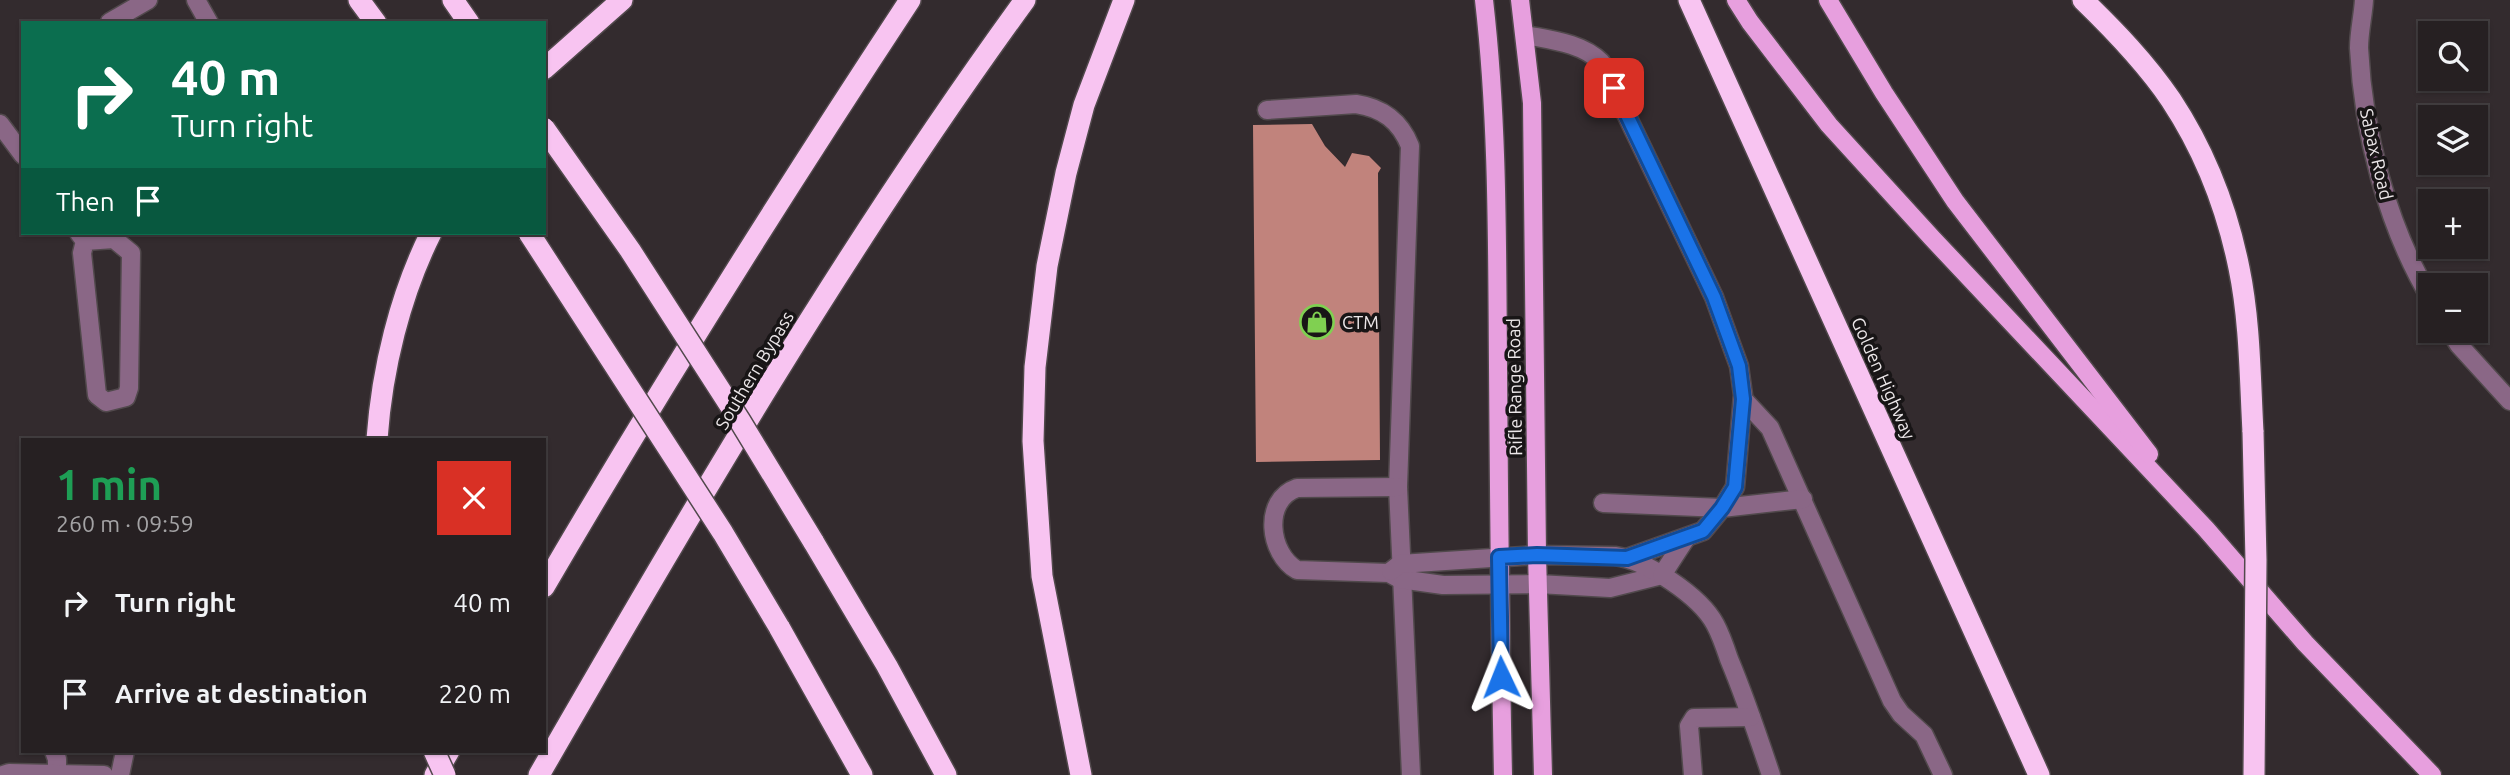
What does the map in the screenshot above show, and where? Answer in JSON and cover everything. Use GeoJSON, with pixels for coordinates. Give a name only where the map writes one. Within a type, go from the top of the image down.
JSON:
{"type":"FeatureCollection","features":[{"type":"Feature","properties":{"kind":"highway"},"geometry":{"type":"LineString","coordinates":[[359,0],[375,21]]}},
{"type":"Feature","properties":{"kind":"highway"},"geometry":{"type":"LineString","coordinates":[[546,67],[622,0]]}},
{"type":"Feature","properties":{"kind":"highway"},"geometry":{"type":"LineString","coordinates":[[546,584],[728,281],[910,0]]}},
{"type":"Feature","properties":{"kind":"highway","name":"Southern Bypass"},"geometry":{"type":"LineString","coordinates":[[539,775],[630,618],[815,313],[968,80],[1026,0]]}},
{"type":"Feature","properties":{"kind":"highway"},"geometry":{"type":"LineString","coordinates":[[1081,775],[1042,576],[1033,441],[1035,367],[1047,266],[1066,173],[1084,105],[1124,0]]}},
{"type":"Feature","properties":{"kind":"highway","name":"Golden Highway"},"geometry":{"type":"LineString","coordinates":[[1689,0],[2039,775]]}},
{"type":"Feature","properties":{"kind":"highway"},"geometry":{"type":"LineString","coordinates":[[2083,0],[2142,62],[2171,101],[2203,159],[2220,200],[2239,269],[2248,332],[2253,432],[2256,560],[2254,775]]}},
{"type":"Feature","properties":{"kind":"highway"},"geometry":{"type":"LineString","coordinates":[[454,1],[468,21]]}},
{"type":"Feature","properties":{"kind":"highway"},"geometry":{"type":"LineString","coordinates":[[546,131],[630,250],[740,421],[887,666],[946,775]]}},
{"type":"Feature","properties":{"kind":"highway"},"geometry":{"type":"LineString","coordinates":[[377,438],[379,411],[391,347],[407,294],[430,235]]}},
{"type":"Feature","properties":{"kind":"highway"},"geometry":{"type":"LineString","coordinates":[[530,235],[723,533],[862,775]]}},
{"type":"Feature","properties":{"kind":"highway"},"geometry":{"type":"LineString","coordinates":[[435,753],[444,775]]}},
{"type":"Feature","properties":{"kind":"highway"},"geometry":{"type":"LineString","coordinates":[[435,775],[448,753]]}},
{"type":"Feature","properties":{"kind":"main road","name":"Rifle Range Road"},"geometry":{"type":"LineString","coordinates":[[1484,0],[1493,89],[1503,775]]}},
{"type":"Feature","properties":{"kind":"main road","name":"Rifle Range Road"},"geometry":{"type":"LineString","coordinates":[[1520,0],[1532,103],[1537,555],[1543,775]]}},
{"type":"Feature","properties":{"kind":"main road"},"geometry":{"type":"LineString","coordinates":[[1736,0],[1829,125],[2206,528],[2305,643],[2431,775]]}},
{"type":"Feature","properties":{"kind":"main road"},"geometry":{"type":"LineString","coordinates":[[1828,0],[1884,93],[1955,201],[2206,528]]}},
{"type":"Feature","properties":{"kind":"street"},"geometry":{"type":"LineString","coordinates":[[112,21],[148,0]]}},
{"type":"Feature","properties":{"kind":"street"},"geometry":{"type":"LineString","coordinates":[[196,0],[208,21]]}},
{"type":"Feature","properties":{"kind":"street","name":"Sabax Road"},"geometry":{"type":"LineString","coordinates":[[2364,0],[2359,46],[2368,127],[2395,227],[2418,273]]}},
{"type":"Feature","properties":{"kind":"street"},"geometry":{"type":"LineString","coordinates":[[1398,487],[1297,488],[1283,497],[1275,510],[1273,528],[1277,546],[1286,561],[1297,570],[1396,572],[1499,557],[1537,555],[1627,558],[1703,531],[1735,487],[1743,399],[1739,366],[1714,297],[1601,62],[1590,53],[1577,48],[1526,35]]}},
{"type":"Feature","properties":{"kind":"street"},"geometry":{"type":"LineString","coordinates":[[1267,110],[1356,104],[1369,106],[1397,122],[1410,146],[1396,572],[1411,775]]}},
{"type":"Feature","properties":{"kind":"street"},"geometry":{"type":"LineString","coordinates":[[0,124],[21,152]]}},
{"type":"Feature","properties":{"kind":"street"},"geometry":{"type":"LineString","coordinates":[[82,237],[114,239],[131,253],[129,388],[126,397],[106,402],[97,395],[82,237]]}},
{"type":"Feature","properties":{"kind":"street"},"geometry":{"type":"LineString","coordinates":[[2458,343],[2510,401]]}},
{"type":"Feature","properties":{"kind":"street"},"geometry":{"type":"LineString","coordinates":[[1743,399],[1770,428],[1892,701],[1901,714],[1924,735],[1943,775]]}},
{"type":"Feature","properties":{"kind":"street"},"geometry":{"type":"LineString","coordinates":[[1603,503],[1722,508],[1803,499]]}},
{"type":"Feature","properties":{"kind":"street"},"geometry":{"type":"LineString","coordinates":[[1396,572],[1443,585],[1538,584],[1610,588],[1662,575],[1686,538]]}},
{"type":"Feature","properties":{"kind":"street"},"geometry":{"type":"LineString","coordinates":[[1627,558],[1662,575],[1695,601],[1715,623],[1771,775]]}},
{"type":"Feature","properties":{"kind":"street"},"geometry":{"type":"LineString","coordinates":[[1693,775],[1689,726],[1694,718],[1751,717]]}},
{"type":"Feature","properties":{"kind":"street"},"geometry":{"type":"LineString","coordinates":[[55,753],[58,774]]}},
{"type":"Feature","properties":{"kind":"street"},"geometry":{"type":"LineString","coordinates":[[120,775],[125,753]]}},
{"type":"Feature","properties":{"kind":"street"},"geometry":{"type":"LineString","coordinates":[[3,775],[104,775]]}},
{"type":"Feature","properties":{"kind":"building","name":"CTM"},"geometry":{"type":"Polygon","coordinates":[[[1312,124],[1325,146],[1345,167],[1352,153],[1369,156],[1381,168],[1378,173],[1380,460],[1256,462],[1253,125],[1312,124]]]}},
{"type":"Feature","properties":{"kind":"place","name":"CTM"},"geometry":{"type":"Point","coordinates":[1317,322]}},
{"type":"Feature","properties":{"kind":"route"},"geometry":{"type":"LineString","coordinates":[[1501,677],[1499,557],[1537,555],[1627,558],[1703,531],[1735,487],[1743,399],[1739,366],[1714,297],[1614,88]]}}]}
